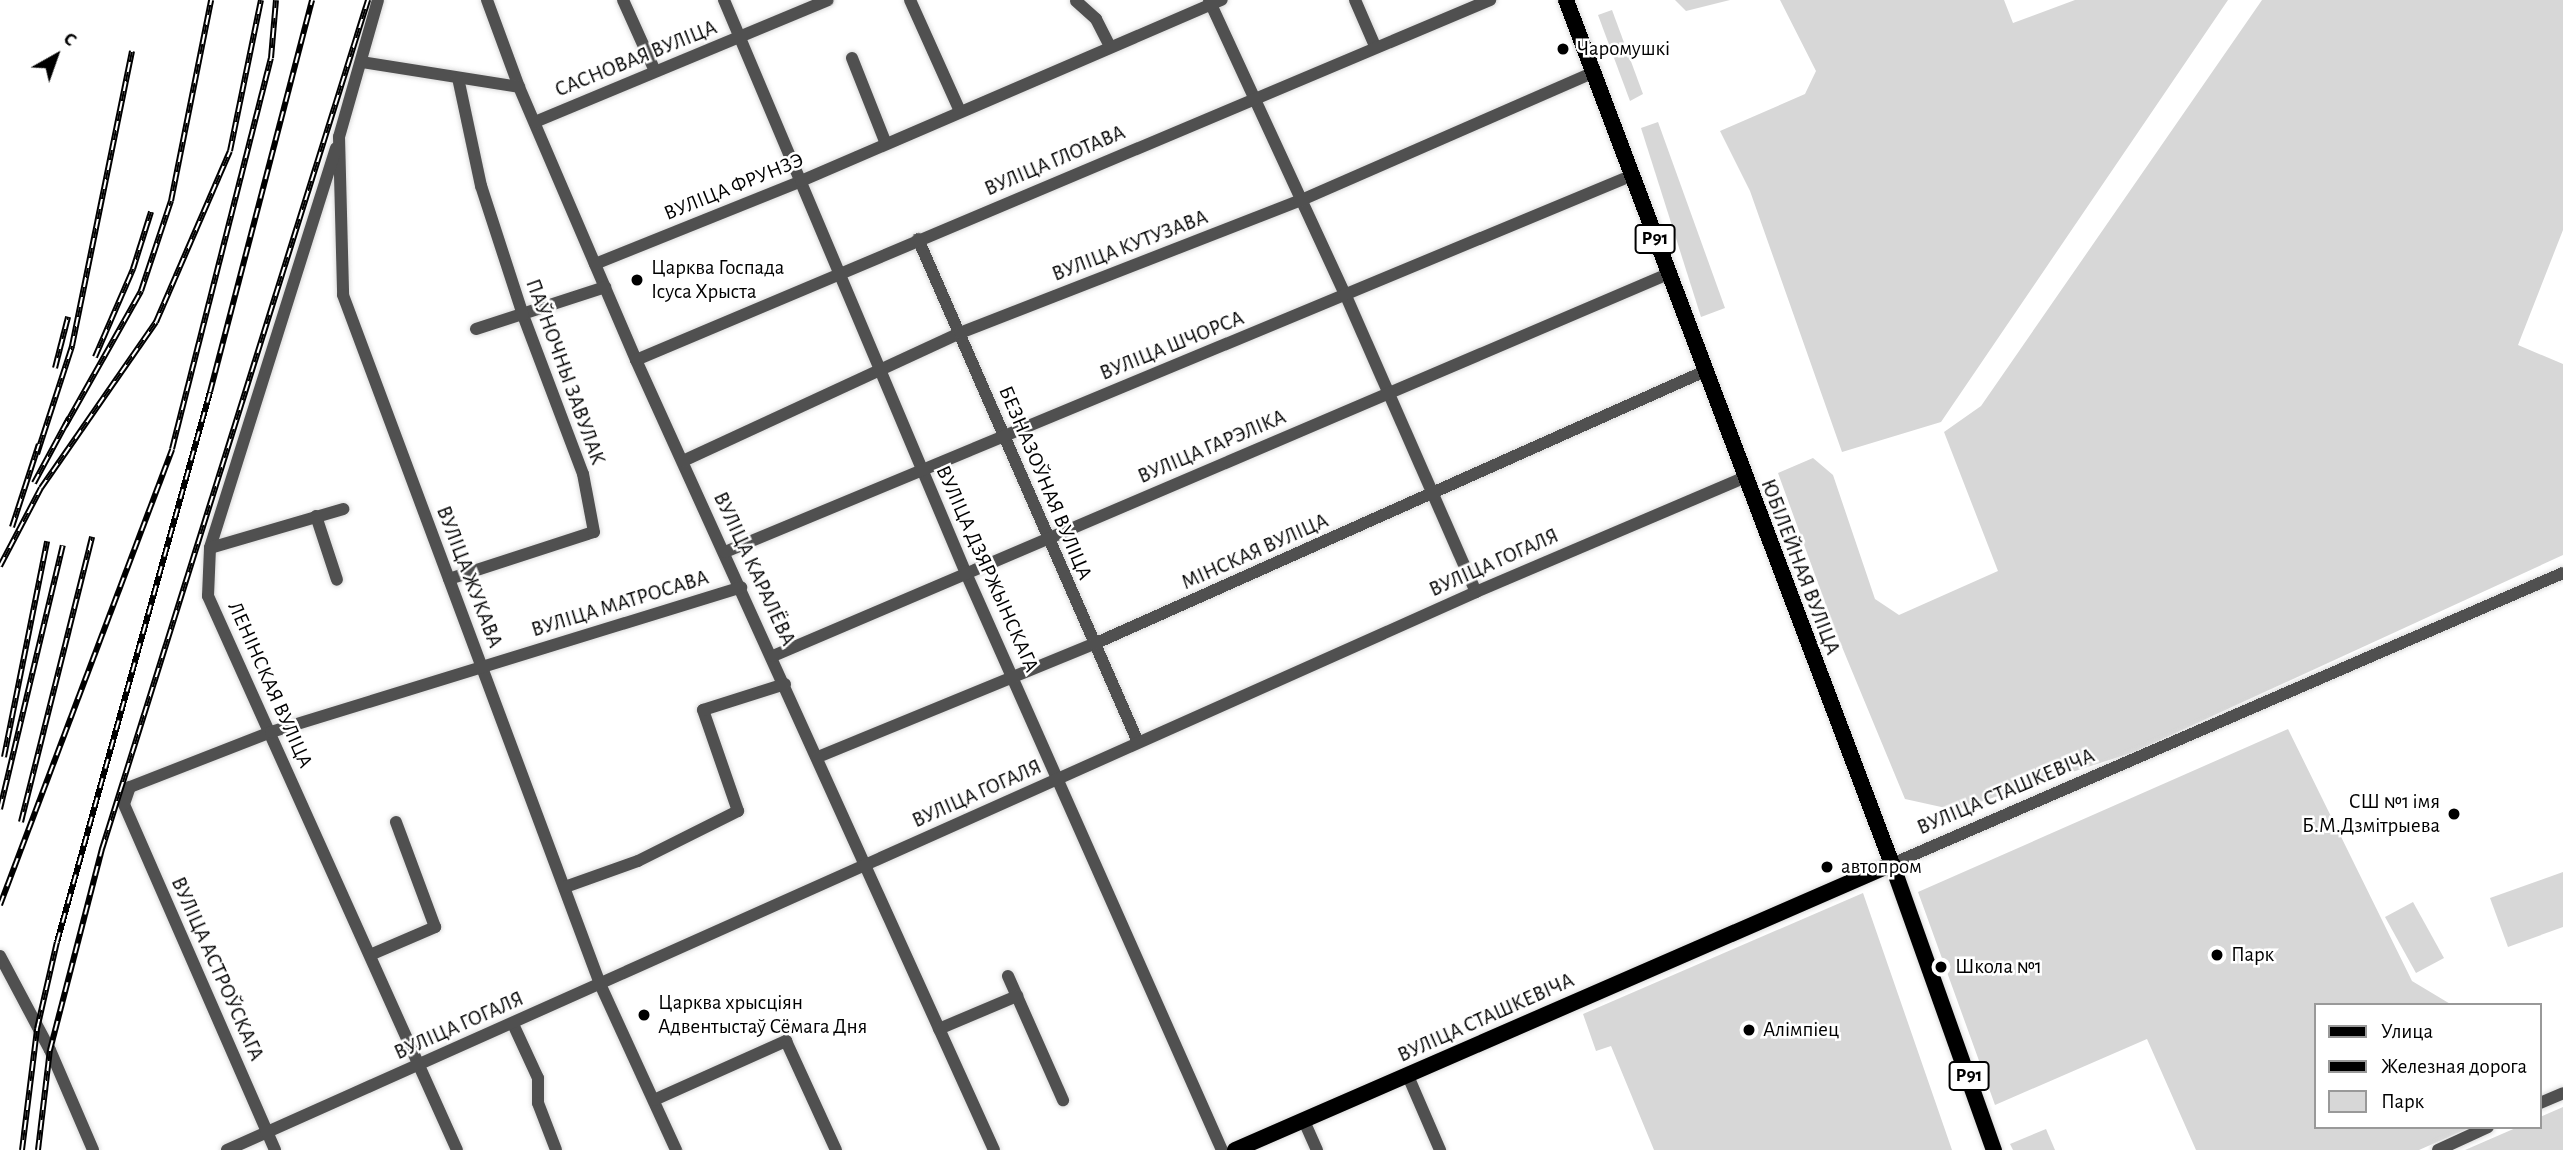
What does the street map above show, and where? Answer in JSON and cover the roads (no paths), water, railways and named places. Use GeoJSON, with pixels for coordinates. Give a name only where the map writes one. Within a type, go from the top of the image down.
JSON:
{"type":"FeatureCollection","features":[{"type":"Feature","properties":{"kind":"main road","name":"ЮБІЛЕЙНАЯ ВУЛІЦА"},"geometry":{"type":"LineString","coordinates":[[1566,0],[1633,175],[1703,372],[1892,864],[1994,1150]]}},
{"type":"Feature","properties":{"kind":"main road","name":"ВУЛІЦА СТАШКЕВІЧА"},"geometry":{"type":"LineString","coordinates":[[1235,1150],[1892,864]]}},
{"type":"Feature","properties":{"kind":"street","name":"ВУЛІЦА ЖУКАВА"},"geometry":{"type":"LineString","coordinates":[[379,0],[339,137],[342,295],[600,984],[676,1150]]}},
{"type":"Feature","properties":{"kind":"street","name":"ВУЛІЦА КАРАЛЁВА"},"geometry":{"type":"LineString","coordinates":[[487,0],[519,87],[636,360],[773,656],[864,866],[994,1150]]}},
{"type":"Feature","properties":{"kind":"street"},"geometry":{"type":"LineString","coordinates":[[623,0],[654,69]]}},
{"type":"Feature","properties":{"kind":"street","name":"ВУЛІЦА ДЗЯРЖЫНСКАГА"},"geometry":{"type":"LineString","coordinates":[[724,0],[965,571],[1222,1150]]}},
{"type":"Feature","properties":{"kind":"street","name":"САСНОВАЯ ВУЛІЦА"},"geometry":{"type":"LineString","coordinates":[[535,122],[654,69],[741,38],[828,0]]}},
{"type":"Feature","properties":{"kind":"street"},"geometry":{"type":"LineString","coordinates":[[910,0],[960,111]]}},
{"type":"Feature","properties":{"kind":"street"},"geometry":{"type":"LineString","coordinates":[[1354,0],[1375,46]]}},
{"type":"Feature","properties":{"kind":"street","name":"ВУЛІЦА ГЛОТАВА"},"geometry":{"type":"LineString","coordinates":[[636,360],[842,276],[918,239],[1490,0]]}},
{"type":"Feature","properties":{"kind":"street"},"geometry":{"type":"LineString","coordinates":[[1076,1],[1097,19],[1110,47]]}},
{"type":"Feature","properties":{"kind":"street"},"geometry":{"type":"LineString","coordinates":[[1214,2],[1299,201],[1346,296],[1476,592]]}},
{"type":"Feature","properties":{"kind":"street","name":"ВУЛІЦА ФРУНЗЭ"},"geometry":{"type":"LineString","coordinates":[[594,264],[801,181],[1214,2]]}},
{"type":"Feature","properties":{"kind":"street"},"geometry":{"type":"LineString","coordinates":[[852,58],[886,144]]}},
{"type":"Feature","properties":{"kind":"street"},"geometry":{"type":"LineString","coordinates":[[362,62],[519,87]]}},
{"type":"Feature","properties":{"kind":"street","name":"ВУЛІЦА КУТУЗАВА"},"geometry":{"type":"LineString","coordinates":[[683,461],[960,333],[1299,201],[1594,72]]}},
{"type":"Feature","properties":{"kind":"street","name":"ПАЎНОЧНЫ ЗАВУЛАК"},"geometry":{"type":"LineString","coordinates":[[449,579],[594,532],[583,474],[523,314],[481,186],[458,78]]}},
{"type":"Feature","properties":{"kind":"street","name":"ЛЕНІНСКАЯ ВУЛІЦА"},"geometry":{"type":"LineString","coordinates":[[339,137],[210,548],[208,596],[457,1150]]}},
{"type":"Feature","properties":{"kind":"street","name":"ВУЛІЦА ШЧОРСА"},"geometry":{"type":"LineString","coordinates":[[725,552],[1633,175]]}},
{"type":"Feature","properties":{"kind":"street","name":"БЕЗНАЗОЎНАЯ ВУЛІЦА"},"geometry":{"type":"LineString","coordinates":[[918,239],[1138,742]]}},
{"type":"Feature","properties":{"kind":"street","name":"ВУЛІЦА ГАРЭЛІКА"},"geometry":{"type":"LineString","coordinates":[[773,656],[1047,536],[1390,394],[1668,274]]}},
{"type":"Feature","properties":{"kind":"street"},"geometry":{"type":"LineString","coordinates":[[477,329],[605,287]]}},
{"type":"Feature","properties":{"kind":"street","name":"МІНСКАЯ ВУЛІЦА"},"geometry":{"type":"LineString","coordinates":[[818,757],[1013,674],[1094,644],[1435,494],[1703,372]]}},
{"type":"Feature","properties":{"kind":"street","name":"ВУЛІЦА ГОГАЛЯ"},"geometry":{"type":"LineString","coordinates":[[227,1150],[1476,592],[1743,478]]}},
{"type":"Feature","properties":{"kind":"street"},"geometry":{"type":"LineString","coordinates":[[210,548],[343,509]]}},
{"type":"Feature","properties":{"kind":"street"},"geometry":{"type":"LineString","coordinates":[[316,516],[337,580]]}},
{"type":"Feature","properties":{"kind":"street","name":"ВУЛІЦА СТАШКЕВІЧА"},"geometry":{"type":"LineString","coordinates":[[1892,864],[2563,573]]}},
{"type":"Feature","properties":{"kind":"street","name":"ВУЛІЦА МАТРОСАВА"},"geometry":{"type":"LineString","coordinates":[[124,804],[130,787],[271,732],[741,587]]}},
{"type":"Feature","properties":{"kind":"street"},"geometry":{"type":"LineString","coordinates":[[565,887],[638,861],[738,811],[703,710],[785,684]]}},
{"type":"Feature","properties":{"kind":"street","name":"ВУЛІЦА АСТРОЎСКАГА"},"geometry":{"type":"LineString","coordinates":[[124,804],[275,1150]]}},
{"type":"Feature","properties":{"kind":"street"},"geometry":{"type":"LineString","coordinates":[[370,955],[435,928],[396,822]]}},
{"type":"Feature","properties":{"kind":"street"},"geometry":{"type":"LineString","coordinates":[[0,956],[37,1028],[93,1150]]}},
{"type":"Feature","properties":{"kind":"street"},"geometry":{"type":"LineString","coordinates":[[1008,976],[1063,1100]]}},
{"type":"Feature","properties":{"kind":"street"},"geometry":{"type":"LineString","coordinates":[[939,1029],[1017,996]]}},
{"type":"Feature","properties":{"kind":"street"},"geometry":{"type":"LineString","coordinates":[[513,1024],[538,1078],[538,1103],[556,1150]]}},
{"type":"Feature","properties":{"kind":"street"},"geometry":{"type":"LineString","coordinates":[[654,1100],[786,1041],[836,1150]]}},
{"type":"Feature","properties":{"kind":"street"},"geometry":{"type":"LineString","coordinates":[[1408,1076],[1440,1150]]}},
{"type":"Feature","properties":{"kind":"street"},"geometry":{"type":"LineString","coordinates":[[2542,1102],[2563,1093]]}},
{"type":"Feature","properties":{"kind":"street"},"geometry":{"type":"LineString","coordinates":[[1304,1121],[1317,1150]]}},
{"type":"Feature","properties":{"kind":"street"},"geometry":{"type":"LineString","coordinates":[[2438,1150],[2484,1129]]}},
{"type":"Feature","properties":{"kind":"railway"},"geometry":{"type":"LineString","coordinates":[[65,426],[141,291],[171,201],[211,0]]}},
{"type":"Feature","properties":{"kind":"railway"},"geometry":{"type":"LineString","coordinates":[[0,566],[41,488],[156,322],[230,151],[261,0]]}},
{"type":"Feature","properties":{"kind":"railway"},"geometry":{"type":"LineString","coordinates":[[0,905],[172,449],[271,58],[276,0]]}},
{"type":"Feature","properties":{"kind":"railway"},"geometry":{"type":"LineString","coordinates":[[22,1150],[37,1029],[57,942],[210,392],[312,0]]}},
{"type":"Feature","properties":{"kind":"railway"},"geometry":{"type":"LineString","coordinates":[[38,1150],[50,1050],[102,849],[368,0]]}},
{"type":"Feature","properties":{"kind":"railway"},"geometry":{"type":"LineString","coordinates":[[37,454],[72,346],[132,51]]}},
{"type":"Feature","properties":{"kind":"railway"},"geometry":{"type":"LineString","coordinates":[[95,357],[133,269],[151,212]]}},
{"type":"Feature","properties":{"kind":"railway"},"geometry":{"type":"LineString","coordinates":[[55,368],[68,317]]}},
{"type":"Feature","properties":{"kind":"railway"},"geometry":{"type":"LineString","coordinates":[[34,483],[69,418]]}},
{"type":"Feature","properties":{"kind":"railway"},"geometry":{"type":"LineString","coordinates":[[12,527],[39,444]]}},
{"type":"Feature","properties":{"kind":"railway"},"geometry":{"type":"LineString","coordinates":[[21,822],[92,537]]}},
{"type":"Feature","properties":{"kind":"railway"},"geometry":{"type":"LineString","coordinates":[[4,757],[47,541]]}},
{"type":"Feature","properties":{"kind":"railway"},"geometry":{"type":"LineString","coordinates":[[0,809],[63,545]]}},
{"type":"Feature","properties":{"kind":"place","name":"Чаромушкі"},"geometry":{"type":"Point","coordinates":[1563,49]}},
{"type":"Feature","properties":{"kind":"place","name":"Царква Госпада Ісуса Хрыста"},"geometry":{"type":"Point","coordinates":[637,280]}},
{"type":"Feature","properties":{"kind":"place","name":"СШ №1 імя Б.М.Дзмітрыева"},"geometry":{"type":"Point","coordinates":[2454,814]}},
{"type":"Feature","properties":{"kind":"place","name":"автопром"},"geometry":{"type":"Point","coordinates":[1827,867]}},
{"type":"Feature","properties":{"kind":"place","name":"Парк"},"geometry":{"type":"Point","coordinates":[2217,955]}},
{"type":"Feature","properties":{"kind":"place","name":"Школа №1"},"geometry":{"type":"Point","coordinates":[1941,967]}},
{"type":"Feature","properties":{"kind":"place","name":"Царква хрысціян Адвентыстаў Сёмага Дня"},"geometry":{"type":"Point","coordinates":[644,1015]}},
{"type":"Feature","properties":{"kind":"place","name":"Алімпіец"},"geometry":{"type":"Point","coordinates":[1749,1030]}}]}
